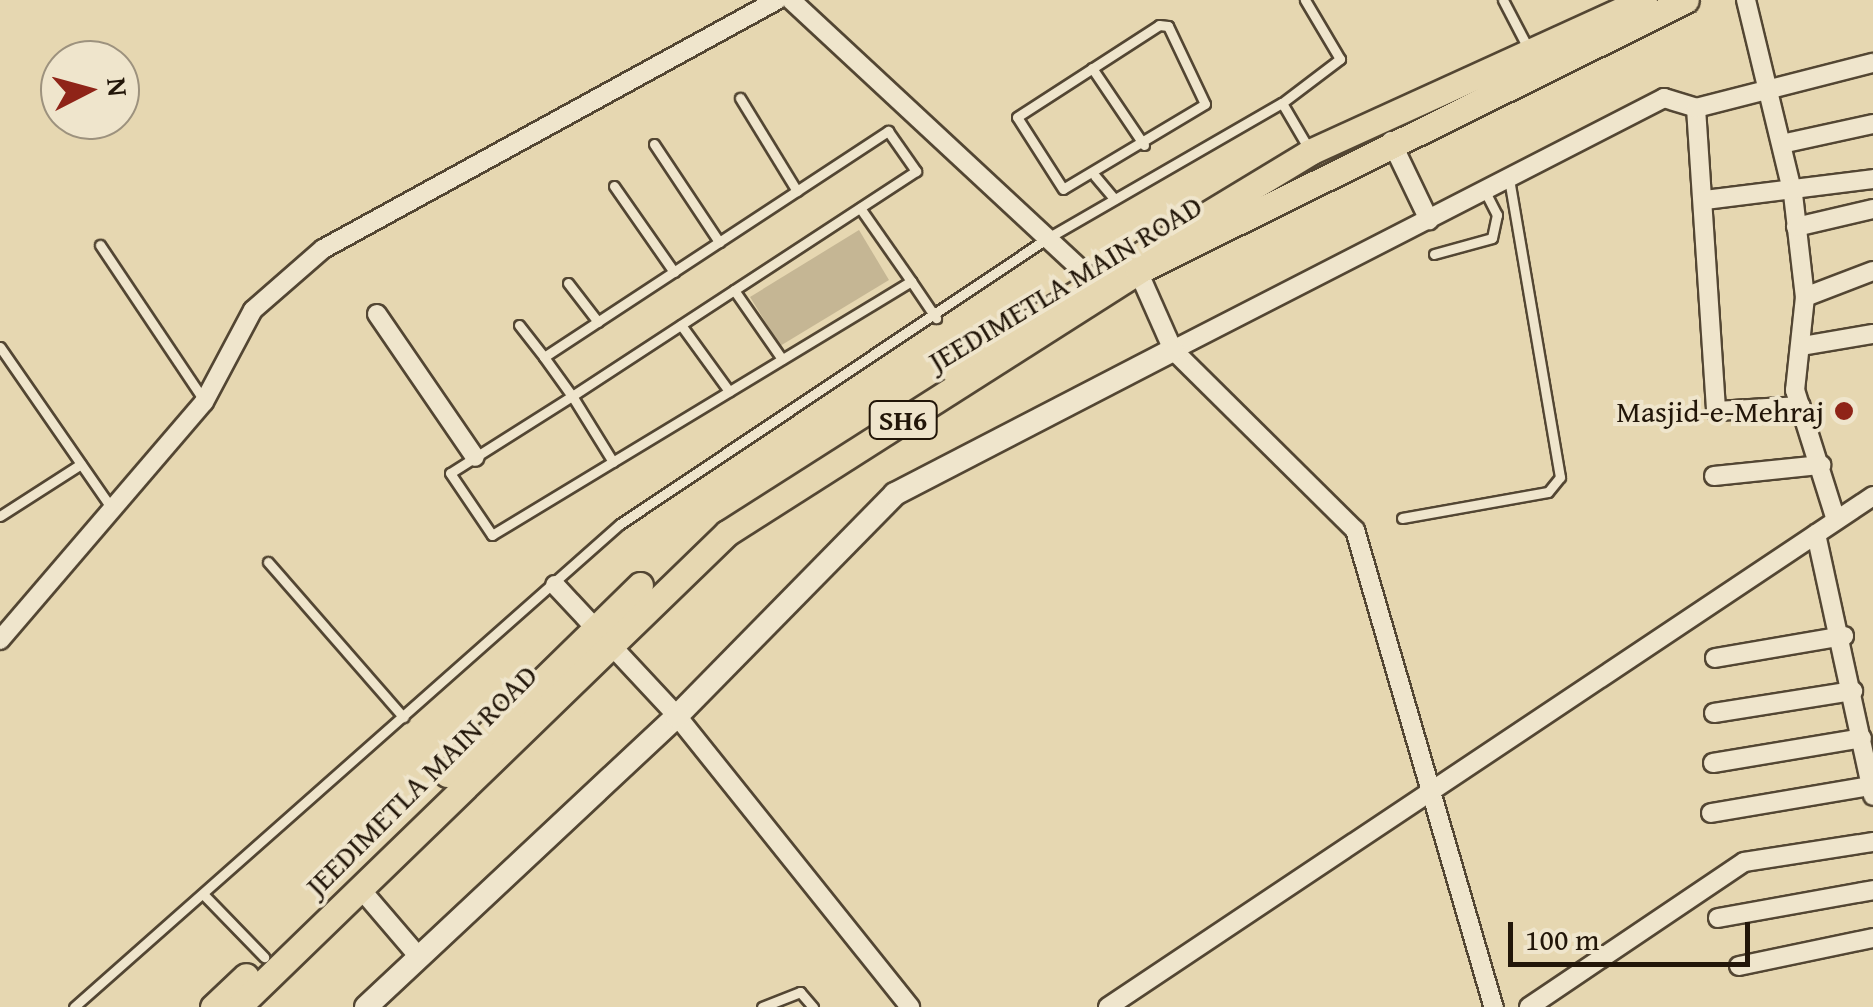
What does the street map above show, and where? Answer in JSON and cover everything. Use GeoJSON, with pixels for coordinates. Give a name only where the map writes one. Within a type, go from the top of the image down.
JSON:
{"type":"FeatureCollection","features":[{"type":"Feature","properties":{"kind":"main road","name":"JEEDIMETLA MAIN ROAD"},"geometry":{"type":"LineString","coordinates":[[214,1007],[704,532],[1090,278],[1310,152],[1644,0]]}},
{"type":"Feature","properties":{"kind":"main road","name":"JEEDIMETLA MAIN ROAD"},"geometry":{"type":"LineString","coordinates":[[238,1007],[359,887],[601,634],[727,532],[1138,271],[1391,140],[1686,0]]}},
{"type":"Feature","properties":{"kind":"street"},"geometry":{"type":"LineString","coordinates":[[2,632],[204,402],[253,310],[323,249],[777,0]]}},
{"type":"Feature","properties":{"kind":"street"},"geometry":{"type":"LineString","coordinates":[[791,0],[1090,278]]}},
{"type":"Feature","properties":{"kind":"street"},"geometry":{"type":"LineString","coordinates":[[1746,0],[1786,142],[1804,297],[1801,406],[1836,520]]}},
{"type":"Feature","properties":{"kind":"street"},"geometry":{"type":"LineString","coordinates":[[366,1007],[678,716],[896,494],[1664,98],[1696,108],[1771,84],[1873,63]]}},
{"type":"Feature","properties":{"kind":"street"},"geometry":{"type":"LineString","coordinates":[[1696,108],[1716,411],[1801,406]]}},
{"type":"Feature","properties":{"kind":"street"},"geometry":{"type":"LineString","coordinates":[[1786,142],[1873,124]]}},
{"type":"Feature","properties":{"kind":"street"},"geometry":{"type":"LineString","coordinates":[[1391,140],[1429,220]]}},
{"type":"Feature","properties":{"kind":"street"},"geometry":{"type":"LineString","coordinates":[[1705,200],[1793,194],[1873,179]]}},
{"type":"Feature","properties":{"kind":"street"},"geometry":{"type":"LineString","coordinates":[[1796,226],[1873,209]]}},
{"type":"Feature","properties":{"kind":"street"},"geometry":{"type":"LineString","coordinates":[[1138,271],[1173,350],[1355,530],[1428,797],[1494,1007]]}},
{"type":"Feature","properties":{"kind":"street"},"geometry":{"type":"LineString","coordinates":[[1804,297],[1873,272]]}},
{"type":"Feature","properties":{"kind":"street"},"geometry":{"type":"LineString","coordinates":[[378,314],[474,458]]}},
{"type":"Feature","properties":{"kind":"street"},"geometry":{"type":"LineString","coordinates":[[1802,346],[1873,334]]}},
{"type":"Feature","properties":{"kind":"street"},"geometry":{"type":"LineString","coordinates":[[1714,476],[1821,464]]}},
{"type":"Feature","properties":{"kind":"street"},"geometry":{"type":"LineString","coordinates":[[1108,1007],[1872,499]]}},
{"type":"Feature","properties":{"kind":"street"},"geometry":{"type":"LineString","coordinates":[[1712,812],[1872,791],[1844,636],[1816,534]]}},
{"type":"Feature","properties":{"kind":"street"},"geometry":{"type":"LineString","coordinates":[[555,585],[678,716],[910,1007]]}},
{"type":"Feature","properties":{"kind":"street"},"geometry":{"type":"LineString","coordinates":[[1715,658],[1844,636]]}},
{"type":"Feature","properties":{"kind":"street"},"geometry":{"type":"LineString","coordinates":[[1714,713],[1853,691]]}},
{"type":"Feature","properties":{"kind":"street"},"geometry":{"type":"LineString","coordinates":[[1712,764],[1862,738]]}},
{"type":"Feature","properties":{"kind":"street"},"geometry":{"type":"LineString","coordinates":[[1530,1007],[1744,862],[1873,842]]}},
{"type":"Feature","properties":{"kind":"street"},"geometry":{"type":"LineString","coordinates":[[359,887],[419,957]]}},
{"type":"Feature","properties":{"kind":"street"},"geometry":{"type":"LineString","coordinates":[[1718,918],[1873,890]]}},
{"type":"Feature","properties":{"kind":"street"},"geometry":{"type":"LineString","coordinates":[[1739,966],[1873,938]]}},
{"type":"Feature","properties":{"kind":"lane"},"geometry":{"type":"LineString","coordinates":[[74,1007],[620,524],[936,318],[1046,240],[1282,104],[1340,59],[1305,0]]}},
{"type":"Feature","properties":{"kind":"lane"},"geometry":{"type":"LineString","coordinates":[[1502,0],[1529,50]]}},
{"type":"Feature","properties":{"kind":"lane"},"geometry":{"type":"LineString","coordinates":[[1168,26],[1208,98],[1144,145],[1095,176],[1063,189],[1016,120],[1092,68],[1168,26]]}},
{"type":"Feature","properties":{"kind":"lane"},"geometry":{"type":"LineString","coordinates":[[1092,68],[1144,145]]}},
{"type":"Feature","properties":{"kind":"lane"},"geometry":{"type":"LineString","coordinates":[[740,98],[797,190]]}},
{"type":"Feature","properties":{"kind":"lane"},"geometry":{"type":"LineString","coordinates":[[1282,104],[1310,152]]}},
{"type":"Feature","properties":{"kind":"lane"},"geometry":{"type":"LineString","coordinates":[[544,357],[888,132],[916,171],[450,473],[492,536],[911,281]]}},
{"type":"Feature","properties":{"kind":"lane"},"geometry":{"type":"LineString","coordinates":[[654,144],[719,242]]}},
{"type":"Feature","properties":{"kind":"lane"},"geometry":{"type":"LineString","coordinates":[[1095,176],[1114,199]]}},
{"type":"Feature","properties":{"kind":"lane"},"geometry":{"type":"LineString","coordinates":[[1402,518],[1548,492],[1560,478],[1509,178]]}},
{"type":"Feature","properties":{"kind":"lane"},"geometry":{"type":"LineString","coordinates":[[614,186],[674,272]]}},
{"type":"Feature","properties":{"kind":"lane"},"geometry":{"type":"LineString","coordinates":[[1434,254],[1492,238],[1497,215],[1486,191]]}},
{"type":"Feature","properties":{"kind":"lane"},"geometry":{"type":"LineString","coordinates":[[860,208],[936,318]]}},
{"type":"Feature","properties":{"kind":"lane"},"geometry":{"type":"LineString","coordinates":[[100,245],[204,402]]}},
{"type":"Feature","properties":{"kind":"lane"},"geometry":{"type":"LineString","coordinates":[[568,283],[598,322]]}},
{"type":"Feature","properties":{"kind":"lane"},"geometry":{"type":"LineString","coordinates":[[734,290],[782,359]]}},
{"type":"Feature","properties":{"kind":"lane"},"geometry":{"type":"LineString","coordinates":[[519,325],[572,396],[613,462]]}},
{"type":"Feature","properties":{"kind":"lane"},"geometry":{"type":"LineString","coordinates":[[681,325],[729,391]]}},
{"type":"Feature","properties":{"kind":"lane"},"geometry":{"type":"LineString","coordinates":[[0,347],[112,510]]}},
{"type":"Feature","properties":{"kind":"lane"},"geometry":{"type":"LineString","coordinates":[[0,516],[81,464]]}},
{"type":"Feature","properties":{"kind":"lane"},"geometry":{"type":"LineString","coordinates":[[268,562],[403,717]]}},
{"type":"Feature","properties":{"kind":"lane"},"geometry":{"type":"LineString","coordinates":[[203,894],[264,957]]}},
{"type":"Feature","properties":{"kind":"lane"},"geometry":{"type":"LineString","coordinates":[[762,1007],[800,992],[814,1007]]}},
{"type":"Feature","properties":{"kind":"shaded area"},"geometry":{"type":"Polygon","coordinates":[[[859,230],[889,280],[780,346],[750,297],[859,230]]]}},
{"type":"Feature","properties":{"kind":"place","name":"Masjid-e-Mehraj"},"geometry":{"type":"Point","coordinates":[1844,411]}}]}
